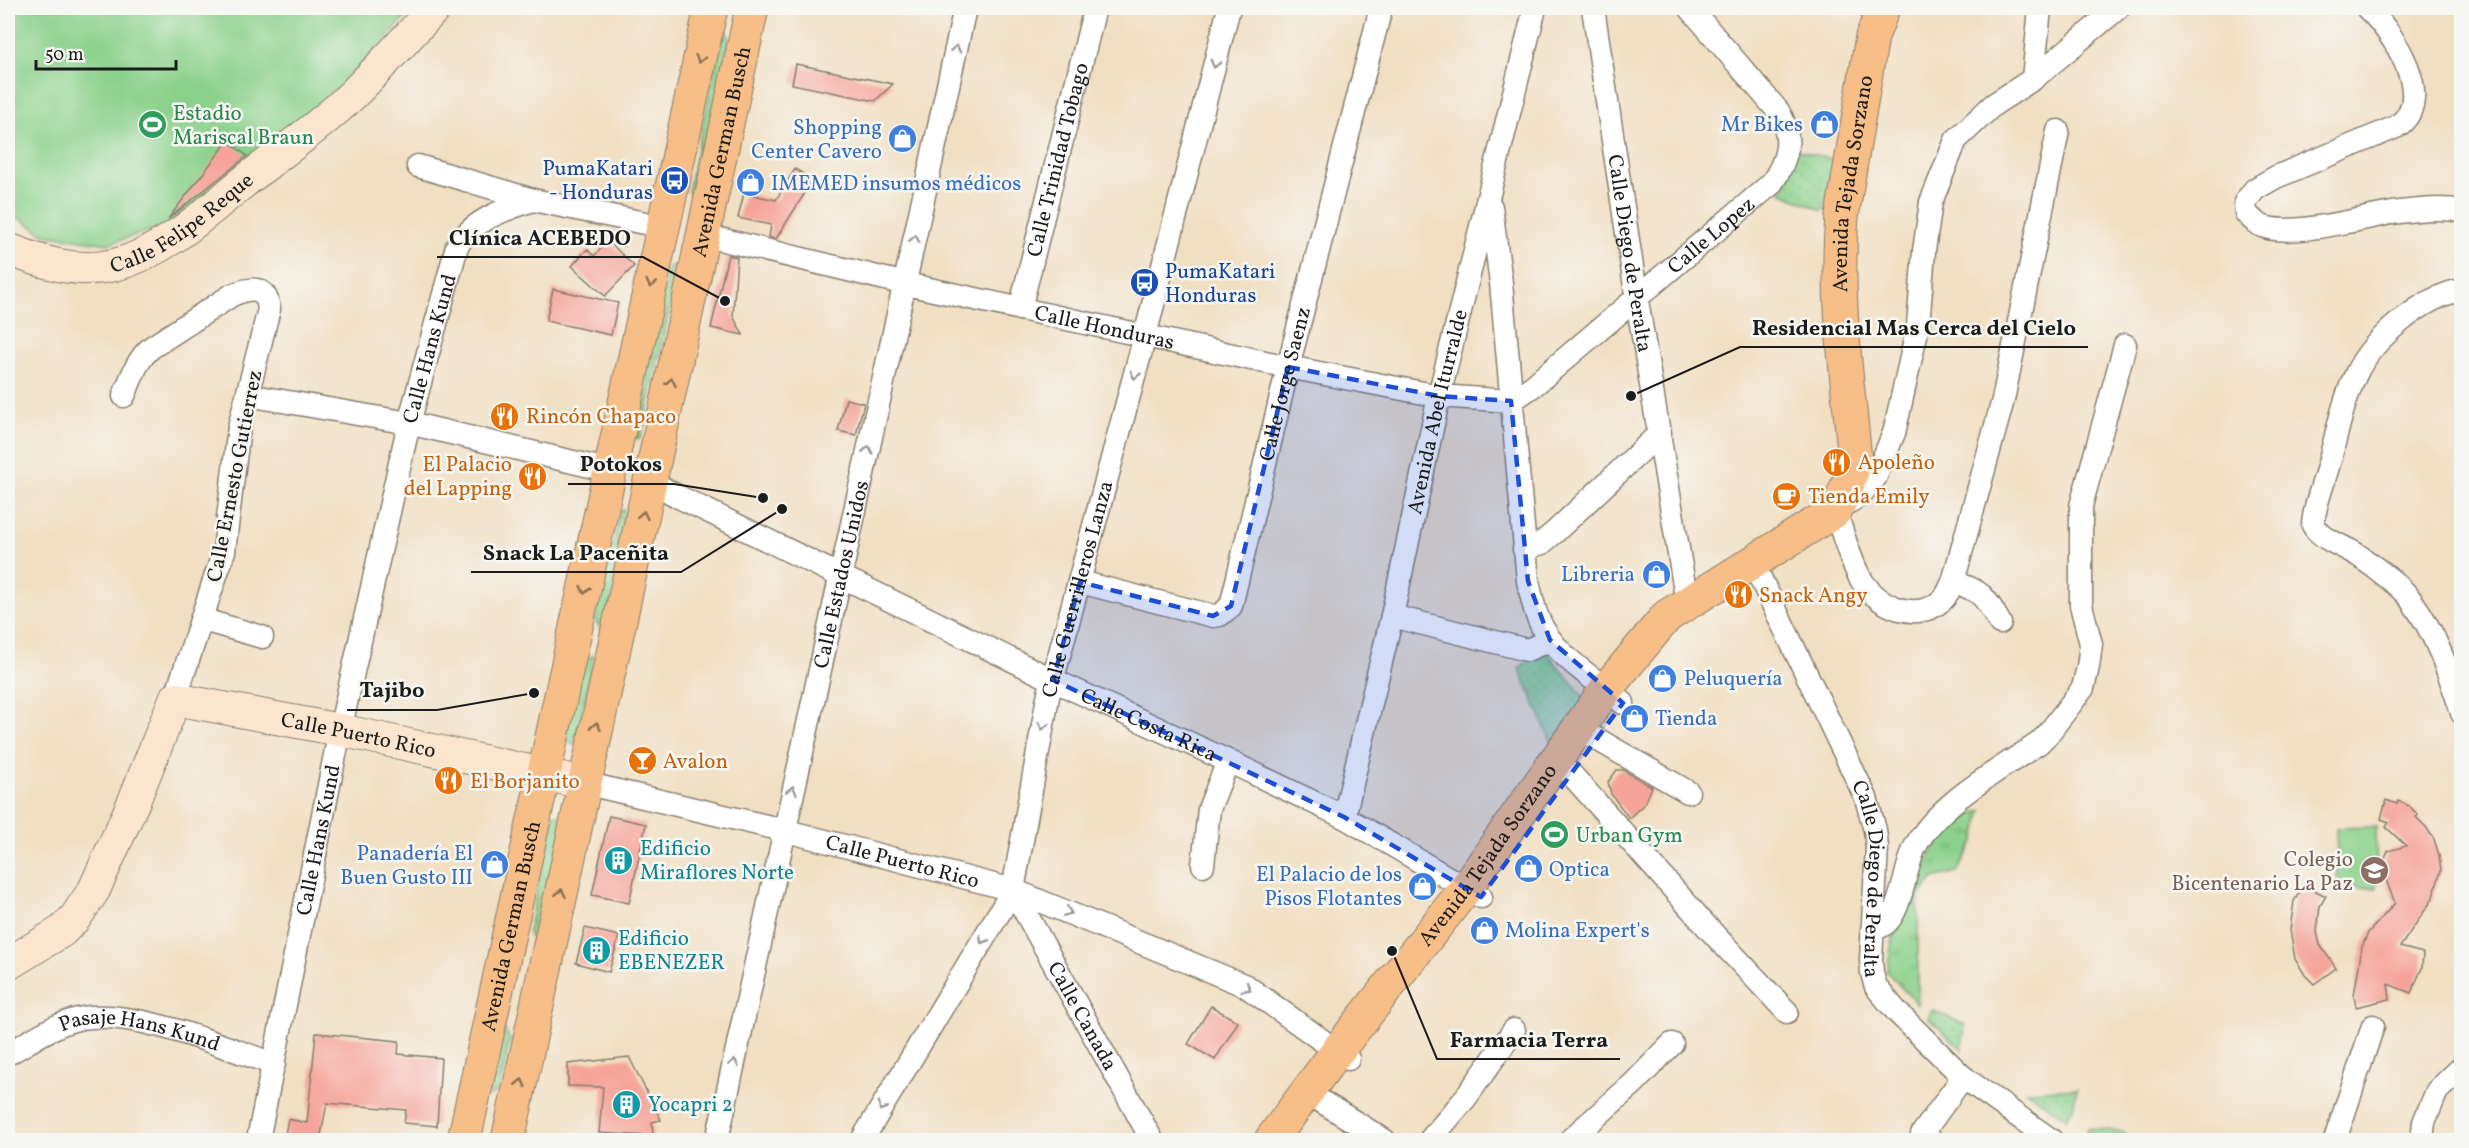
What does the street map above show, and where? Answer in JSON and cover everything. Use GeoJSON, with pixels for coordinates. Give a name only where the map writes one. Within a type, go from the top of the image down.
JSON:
{"type":"FeatureCollection","features":[{"type":"Feature","properties":{"kind":"main road","name":"Avenida German Busch"},"geometry":{"type":"LineString","coordinates":[[464,1140],[711,8]]}},
{"type":"Feature","properties":{"kind":"main road","name":"Avenida German Busch"},"geometry":{"type":"LineString","coordinates":[[508,1140],[752,8]]}},
{"type":"Feature","properties":{"kind":"main road","name":"Avenida Tejada Sorzano"},"geometry":{"type":"LineString","coordinates":[[1835,511],[1851,480],[1855,459],[1840,301],[1842,216],[1875,18]]}},
{"type":"Feature","properties":{"kind":"main road"},"geometry":{"type":"LineString","coordinates":[[664,227],[703,235]]}},
{"type":"Feature","properties":{"kind":"main road"},"geometry":{"type":"LineString","coordinates":[[611,471],[650,481]]}},
{"type":"Feature","properties":{"kind":"main road"},"geometry":{"type":"LineString","coordinates":[[1687,603],[1835,511]]}},
{"type":"Feature","properties":{"kind":"main road","name":"Avenida Tejada Sorzano"},"geometry":{"type":"LineString","coordinates":[[1271,1140],[1312,1097],[1344,1055],[1437,956],[1474,892],[1614,696],[1680,631],[1687,603]]}},
{"type":"Feature","properties":{"kind":"main road","name":"Avenida Tejada Sorzano"},"geometry":{"type":"LineString","coordinates":[[1474,892],[1570,773],[1595,738],[1614,696]]}},
{"type":"Feature","properties":{"kind":"main road","name":"Avenida Tejada Sorzano"},"geometry":{"type":"LineString","coordinates":[[1293,1140],[1312,1097]]}},
{"type":"Feature","properties":{"kind":"street","name":"Calle Felipe Reque"},"geometry":{"type":"LineString","coordinates":[[8,249],[42,263],[79,267],[112,266],[142,257],[218,203],[349,98],[435,8]]}},
{"type":"Feature","properties":{"kind":"street","name":"Calle Estados Unidos"},"geometry":{"type":"LineString","coordinates":[[717,1140],[783,830],[906,285],[964,8]]}},
{"type":"Feature","properties":{"kind":"street","name":"Calle Trinidad Tobago"},"geometry":{"type":"LineString","coordinates":[[1020,309],[1095,8]]}},
{"type":"Feature","properties":{"kind":"street","name":"Calle Guerrilleros Lanza"},"geometry":{"type":"LineString","coordinates":[[862,1140],[1013,890],[1053,680],[1145,336],[1229,8]]}},
{"type":"Feature","properties":{"kind":"street","name":"Calle Jorge Saenz"},"geometry":{"type":"LineString","coordinates":[[1080,582],[1213,616],[1226,611],[1234,597],[1288,367],[1381,8]]}},
{"type":"Feature","properties":{"kind":"street","name":"Avenida Abel Iturralde"},"geometry":{"type":"LineString","coordinates":[[1344,818],[1392,616],[1439,396],[1535,8]]}},
{"type":"Feature","properties":{"kind":"street","name":"Calle Diego de Peralta"},"geometry":{"type":"LineString","coordinates":[[1593,8],[1637,300],[1687,603]]}},
{"type":"Feature","properties":{"kind":"street","name":"Calle Lopez"},"geometry":{"type":"LineString","coordinates":[[1511,401],[1533,386],[1637,300],[1771,184],[1780,171],[1787,152],[1786,123],[1690,8]]}},
{"type":"Feature","properties":{"kind":"street"},"geometry":{"type":"LineString","coordinates":[[2033,79],[2040,8]]}},
{"type":"Feature","properties":{"kind":"street"},"geometry":{"type":"LineString","coordinates":[[2058,131],[2004,400],[1953,582],[1943,600],[1931,608],[1917,612],[1896,608],[1880,600],[1861,579],[1835,511],[1859,496],[1875,478],[1894,433],[1918,326],[1924,250],[1931,202],[1956,140],[1993,105],[2033,79],[2118,8]]}},
{"type":"Feature","properties":{"kind":"street"},"geometry":{"type":"LineString","coordinates":[[2367,8],[2384,26],[2399,48],[2409,70],[2413,93],[2411,112],[2405,121],[2396,127],[2276,177],[2255,189],[2245,202],[2246,213],[2261,226],[2283,230],[2329,225],[2403,212],[2433,209],[2462,211]]}},
{"type":"Feature","properties":{"kind":"street"},"geometry":{"type":"LineString","coordinates":[[418,166],[533,200],[664,227]]}},
{"type":"Feature","properties":{"kind":"street"},"geometry":{"type":"LineString","coordinates":[[1489,194],[1501,283],[1528,581],[1538,618],[1550,640],[1614,696]]}},
{"type":"Feature","properties":{"kind":"street","name":"Calle Hans Kund"},"geometry":{"type":"LineString","coordinates":[[258,1140],[340,730],[409,423],[457,246],[464,235],[479,223],[533,200]]}},
{"type":"Feature","properties":{"kind":"street","name":"Calle Honduras"},"geometry":{"type":"LineString","coordinates":[[703,235],[906,285],[1288,367],[1439,396],[1511,401]]}},
{"type":"Feature","properties":{"kind":"street","name":"Calle Ernesto Gutierrez"},"geometry":{"type":"LineString","coordinates":[[8,964],[62,931],[75,918],[94,890],[134,801],[175,699],[224,551],[239,427],[269,309],[268,300],[263,293],[255,289],[246,289],[232,295],[141,356],[124,396]]}},
{"type":"Feature","properties":{"kind":"street"},"geometry":{"type":"LineString","coordinates":[[2462,290],[2443,294],[2420,308],[2371,351],[2356,372],[2313,525],[2317,532],[2352,550],[2410,598],[2431,632],[2450,674],[2462,713]]}},
{"type":"Feature","properties":{"kind":"street"},"geometry":{"type":"LineString","coordinates":[[1872,930],[1884,925],[1892,915],[1915,846],[1935,820],[1955,801],[2039,743],[2083,688],[2091,644],[2081,605],[2081,506],[2125,345]]}},
{"type":"Feature","properties":{"kind":"street"},"geometry":{"type":"LineString","coordinates":[[248,395],[409,423],[611,471]]}},
{"type":"Feature","properties":{"kind":"street"},"geometry":{"type":"LineString","coordinates":[[1524,549],[1542,543],[1555,532],[1660,433]]}},
{"type":"Feature","properties":{"kind":"street","name":"Calle Costa Rica"},"geometry":{"type":"LineString","coordinates":[[650,481],[1053,680],[1228,760],[1344,818],[1474,892]]}},
{"type":"Feature","properties":{"kind":"street","name":"Calle Diego de Peralta"},"geometry":{"type":"LineString","coordinates":[[1753,563],[1866,798],[1875,830],[1877,848],[1872,930],[1872,973],[1876,987],[1897,1012],[1963,1077],[2051,1140]]}},
{"type":"Feature","properties":{"kind":"street"},"geometry":{"type":"LineString","coordinates":[[1953,582],[1976,588],[2000,623]]}},
{"type":"Feature","properties":{"kind":"street"},"geometry":{"type":"LineString","coordinates":[[1392,616],[1527,650],[1550,640]]}},
{"type":"Feature","properties":{"kind":"street"},"geometry":{"type":"LineString","coordinates":[[203,620],[262,637]]}},
{"type":"Feature","properties":{"kind":"street","name":"Calle Puerto Rico"},"geometry":{"type":"LineString","coordinates":[[175,699],[340,730],[584,783],[783,830],[1013,890],[1246,986],[1344,1055]]}},
{"type":"Feature","properties":{"kind":"street"},"geometry":{"type":"LineString","coordinates":[[1595,738],[1688,792]]}},
{"type":"Feature","properties":{"kind":"street"},"geometry":{"type":"LineString","coordinates":[[1203,865],[1209,809],[1228,760]]}},
{"type":"Feature","properties":{"kind":"street"},"geometry":{"type":"LineString","coordinates":[[1570,773],[1709,929],[1787,1012]]}},
{"type":"Feature","properties":{"kind":"street","name":"Calle Canada"},"geometry":{"type":"LineString","coordinates":[[1013,890],[1152,1140]]}},
{"type":"Feature","properties":{"kind":"street","name":"Pasaje Hans Kund"},"geometry":{"type":"LineString","coordinates":[[9,1053],[58,1026],[84,1018],[117,1017],[142,1021],[274,1064]]}},
{"type":"Feature","properties":{"kind":"street"},"geometry":{"type":"LineString","coordinates":[[2335,1140],[2373,1026]]}},
{"type":"Feature","properties":{"kind":"street"},"geometry":{"type":"LineString","coordinates":[[1430,1140],[1464,1100],[1514,1030]]}},
{"type":"Feature","properties":{"kind":"street"},"geometry":{"type":"LineString","coordinates":[[1570,1140],[1634,1083],[1672,1044]]}},
{"type":"Feature","properties":{"kind":"street"},"geometry":{"type":"LineString","coordinates":[[2422,1140],[2424,1122],[2437,1091],[2462,1067]]}},
{"type":"Feature","properties":{"kind":"street"},"geometry":{"type":"LineString","coordinates":[[1931,1140],[1922,1134],[1963,1077]]}},
{"type":"Feature","properties":{"kind":"street"},"geometry":{"type":"LineString","coordinates":[[1312,1097],[1383,1140]]}},
{"type":"Feature","properties":{"kind":"highlighted area"},"geometry":{"type":"Polygon","coordinates":[[[1288,367],[1439,396],[1511,401],[1528,581],[1550,640],[1623,703],[1481,897],[1344,817],[1053,680],[1080,582],[1213,616],[1231,606],[1288,367]]]}},
{"type":"Feature","properties":{"kind":"green space","name":"Estadio Mariscal Braun"},"geometry":{"type":"Polygon","coordinates":[[[8,8],[414,8],[340,89],[172,224],[108,244],[44,234],[8,211],[8,8]]]}},
{"type":"Feature","properties":{"kind":"green space"},"geometry":{"type":"Polygon","coordinates":[[[727,33],[730,38],[695,195],[691,196],[688,191],[722,36],[727,33]]]}},
{"type":"Feature","properties":{"kind":"green space"},"geometry":{"type":"Polygon","coordinates":[[[1795,149],[1835,160],[1823,211],[1780,192],[1785,185],[1795,149]]]}},
{"type":"Feature","properties":{"kind":"green space"},"geometry":{"type":"Polygon","coordinates":[[[672,265],[678,271],[641,437],[638,439],[630,435],[669,266],[672,265]]]}},
{"type":"Feature","properties":{"kind":"green space"},"geometry":{"type":"Polygon","coordinates":[[[624,510],[627,513],[605,635],[595,621],[620,511],[624,510]]]}},
{"type":"Feature","properties":{"kind":"green space"},"geometry":{"type":"Polygon","coordinates":[[[1544,649],[1587,701],[1552,743],[1519,668],[1544,649]]]}},
{"type":"Feature","properties":{"kind":"green space"},"geometry":{"type":"Polygon","coordinates":[[[582,652],[587,659],[594,655],[576,742],[572,744],[563,739],[582,652]]]}},
{"type":"Feature","properties":{"kind":"green space"},"geometry":{"type":"Polygon","coordinates":[[[1982,810],[1975,840],[1957,872],[1934,878],[1918,897],[1918,1005],[1887,972],[1897,926],[1905,902],[1929,856],[1944,837],[1962,821],[1982,810]]]}},
{"type":"Feature","properties":{"kind":"green space"},"geometry":{"type":"Polygon","coordinates":[[[553,814],[565,817],[535,946],[528,932],[553,814]]]}},
{"type":"Feature","properties":{"kind":"green space"},"geometry":{"type":"Polygon","coordinates":[[[2376,827],[2377,888],[2338,888],[2336,828],[2376,827]]]}},
{"type":"Feature","properties":{"kind":"green space"},"geometry":{"type":"Polygon","coordinates":[[[1932,1010],[1965,1025],[1962,1049],[1928,1018],[1932,1010]]]}},
{"type":"Feature","properties":{"kind":"green space"},"geometry":{"type":"Polygon","coordinates":[[[501,1022],[510,1040],[499,1090],[489,1097],[501,1022]]]}},
{"type":"Feature","properties":{"kind":"green space"},"geometry":{"type":"Polygon","coordinates":[[[2077,1088],[2073,1108],[2066,1118],[2026,1091],[2077,1088]]]}},
{"type":"Feature","properties":{"kind":"green space"},"geometry":{"type":"Polygon","coordinates":[[[2088,1128],[2125,1132],[2124,1140],[2098,1140],[2086,1134],[2088,1128]]]}},
{"type":"Feature","properties":{"kind":"building"},"geometry":{"type":"Polygon","coordinates":[[[796,64],[893,84],[875,101],[792,84],[796,64]]]}},
{"type":"Feature","properties":{"kind":"building"},"geometry":{"type":"Polygon","coordinates":[[[228,141],[247,156],[168,219],[228,141]]]}},
{"type":"Feature","properties":{"kind":"building"},"geometry":{"type":"Polygon","coordinates":[[[795,169],[813,180],[776,239],[769,237],[771,225],[738,218],[744,193],[776,200],[795,169]]]}},
{"type":"Feature","properties":{"kind":"building"},"geometry":{"type":"Polygon","coordinates":[[[608,241],[634,266],[605,296],[572,266],[587,249],[594,256],[608,241]]]}},
{"type":"Feature","properties":{"kind":"building"},"geometry":{"type":"Polygon","coordinates":[[[728,255],[737,257],[733,316],[743,335],[711,328],[728,255]]]}},
{"type":"Feature","properties":{"kind":"building"},"geometry":{"type":"Polygon","coordinates":[[[553,289],[618,303],[611,335],[546,321],[553,289]]]}},
{"type":"Feature","properties":{"kind":"building"},"geometry":{"type":"Polygon","coordinates":[[[846,399],[864,403],[856,435],[838,431],[846,399]]]}},
{"type":"Feature","properties":{"kind":"building"},"geometry":{"type":"Polygon","coordinates":[[[1617,770],[1623,770],[1652,787],[1645,803],[1629,818],[1611,794],[1608,782],[1617,770]]]}},
{"type":"Feature","properties":{"kind":"building"},"geometry":{"type":"Polygon","coordinates":[[[2386,800],[2397,804],[2398,801],[2409,806],[2418,815],[2416,817],[2434,839],[2441,871],[2432,900],[2400,947],[2423,953],[2422,968],[2411,993],[2388,984],[2390,999],[2356,1007],[2354,995],[2362,947],[2368,933],[2395,903],[2383,872],[2384,862],[2388,851],[2406,846],[2386,827],[2389,822],[2381,819],[2386,800]]]}},
{"type":"Feature","properties":{"kind":"building","name":"Edificio Miraflores Norte"},"geometry":{"type":"Polygon","coordinates":[[[609,816],[646,824],[629,903],[592,895],[609,816]]]}},
{"type":"Feature","properties":{"kind":"building"},"geometry":{"type":"Polygon","coordinates":[[[2304,885],[2326,896],[2320,906],[2317,932],[2320,945],[2336,968],[2314,984],[2295,959],[2290,930],[2294,901],[2304,885]]]}},
{"type":"Feature","properties":{"kind":"building","name":"Edificio EBENEZER"},"geometry":{"type":"Polygon","coordinates":[[[585,928],[619,936],[609,972],[576,963],[585,928]]]}},
{"type":"Feature","properties":{"kind":"building"},"geometry":{"type":"Polygon","coordinates":[[[1211,1006],[1238,1022],[1215,1060],[1188,1044],[1211,1006]]]}},
{"type":"Feature","properties":{"kind":"building"},"geometry":{"type":"Polygon","coordinates":[[[316,1033],[399,1041],[398,1054],[441,1058],[437,1126],[404,1123],[406,1110],[327,1103],[320,1140],[284,1140],[288,1119],[307,1123],[316,1033]]]}},
{"type":"Feature","properties":{"kind":"building","name":"Yocapri 2"},"geometry":{"type":"Polygon","coordinates":[[[629,1057],[661,1120],[652,1122],[653,1136],[599,1133],[603,1087],[568,1086],[568,1064],[629,1057]]]}},
{"type":"Feature","properties":{"kind":"place","name":"Mr Bikes"},"geometry":{"type":"Point","coordinates":[1824,124]}},
{"type":"Feature","properties":{"kind":"place","name":"Estadio Mariscal Braun"},"geometry":{"type":"Point","coordinates":[152,125]}},
{"type":"Feature","properties":{"kind":"place","name":"Shopping Center Cavero"},"geometry":{"type":"Point","coordinates":[903,139]}},
{"type":"Feature","properties":{"kind":"place","name":"PumaKatari - Honduras"},"geometry":{"type":"Point","coordinates":[674,180]}},
{"type":"Feature","properties":{"kind":"place","name":"IMEMED insumos médicos"},"geometry":{"type":"Point","coordinates":[750,183]}},
{"type":"Feature","properties":{"kind":"place","name":"PumaKatari Honduras"},"geometry":{"type":"Point","coordinates":[1144,283]}},
{"type":"Feature","properties":{"kind":"place","name":"Clínica ACEBEDO"},"geometry":{"type":"Point","coordinates":[725,301]}},
{"type":"Feature","properties":{"kind":"place","name":"Residencial Mas Cerca del Cielo"},"geometry":{"type":"Point","coordinates":[1631,396]}},
{"type":"Feature","properties":{"kind":"place","name":"Rincón Chapaco"},"geometry":{"type":"Point","coordinates":[505,416]}},
{"type":"Feature","properties":{"kind":"place","name":"Apoleño"},"geometry":{"type":"Point","coordinates":[1837,462]}},
{"type":"Feature","properties":{"kind":"place","name":"El Palacio del Lapping"},"geometry":{"type":"Point","coordinates":[533,476]}},
{"type":"Feature","properties":{"kind":"place","name":"Tienda Emily"},"geometry":{"type":"Point","coordinates":[1787,496]}},
{"type":"Feature","properties":{"kind":"place","name":"Potokos"},"geometry":{"type":"Point","coordinates":[763,498]}},
{"type":"Feature","properties":{"kind":"place","name":"Snack La Paceñita"},"geometry":{"type":"Point","coordinates":[782,509]}},
{"type":"Feature","properties":{"kind":"place","name":"Libreria"},"geometry":{"type":"Point","coordinates":[1656,574]}},
{"type":"Feature","properties":{"kind":"place","name":"Snack Angy"},"geometry":{"type":"Point","coordinates":[1738,595]}},
{"type":"Feature","properties":{"kind":"place","name":"Peluquería"},"geometry":{"type":"Point","coordinates":[1663,678]}},
{"type":"Feature","properties":{"kind":"place","name":"Tajibo"},"geometry":{"type":"Point","coordinates":[534,693]}},
{"type":"Feature","properties":{"kind":"place","name":"Tienda"},"geometry":{"type":"Point","coordinates":[1634,718]}},
{"type":"Feature","properties":{"kind":"place","name":"Avalon"},"geometry":{"type":"Point","coordinates":[642,761]}},
{"type":"Feature","properties":{"kind":"place","name":"El Borjanito"},"geometry":{"type":"Point","coordinates":[449,781]}},
{"type":"Feature","properties":{"kind":"place","name":"Urban Gym"},"geometry":{"type":"Point","coordinates":[1555,835]}},
{"type":"Feature","properties":{"kind":"place","name":"Edificio Miraflores Norte"},"geometry":{"type":"Point","coordinates":[619,860]}},
{"type":"Feature","properties":{"kind":"place","name":"Panadería El Buen Gusto III"},"geometry":{"type":"Point","coordinates":[494,865]}},
{"type":"Feature","properties":{"kind":"place","name":"Optica"},"geometry":{"type":"Point","coordinates":[1528,869]}},
{"type":"Feature","properties":{"kind":"place","name":"Colegio Bicentenario La Paz"},"geometry":{"type":"Point","coordinates":[2374,871]}},
{"type":"Feature","properties":{"kind":"place","name":"El Palacio de los Pisos Flotantes"},"geometry":{"type":"Point","coordinates":[1423,886]}},
{"type":"Feature","properties":{"kind":"place","name":"Molina Expert's"},"geometry":{"type":"Point","coordinates":[1484,930]}},
{"type":"Feature","properties":{"kind":"place","name":"Edificio EBENEZER"},"geometry":{"type":"Point","coordinates":[597,950]}},
{"type":"Feature","properties":{"kind":"place","name":"Farmacia Terra"},"geometry":{"type":"Point","coordinates":[1392,951]}},
{"type":"Feature","properties":{"kind":"place","name":"Yocapri 2"},"geometry":{"type":"Point","coordinates":[627,1104]}}]}
